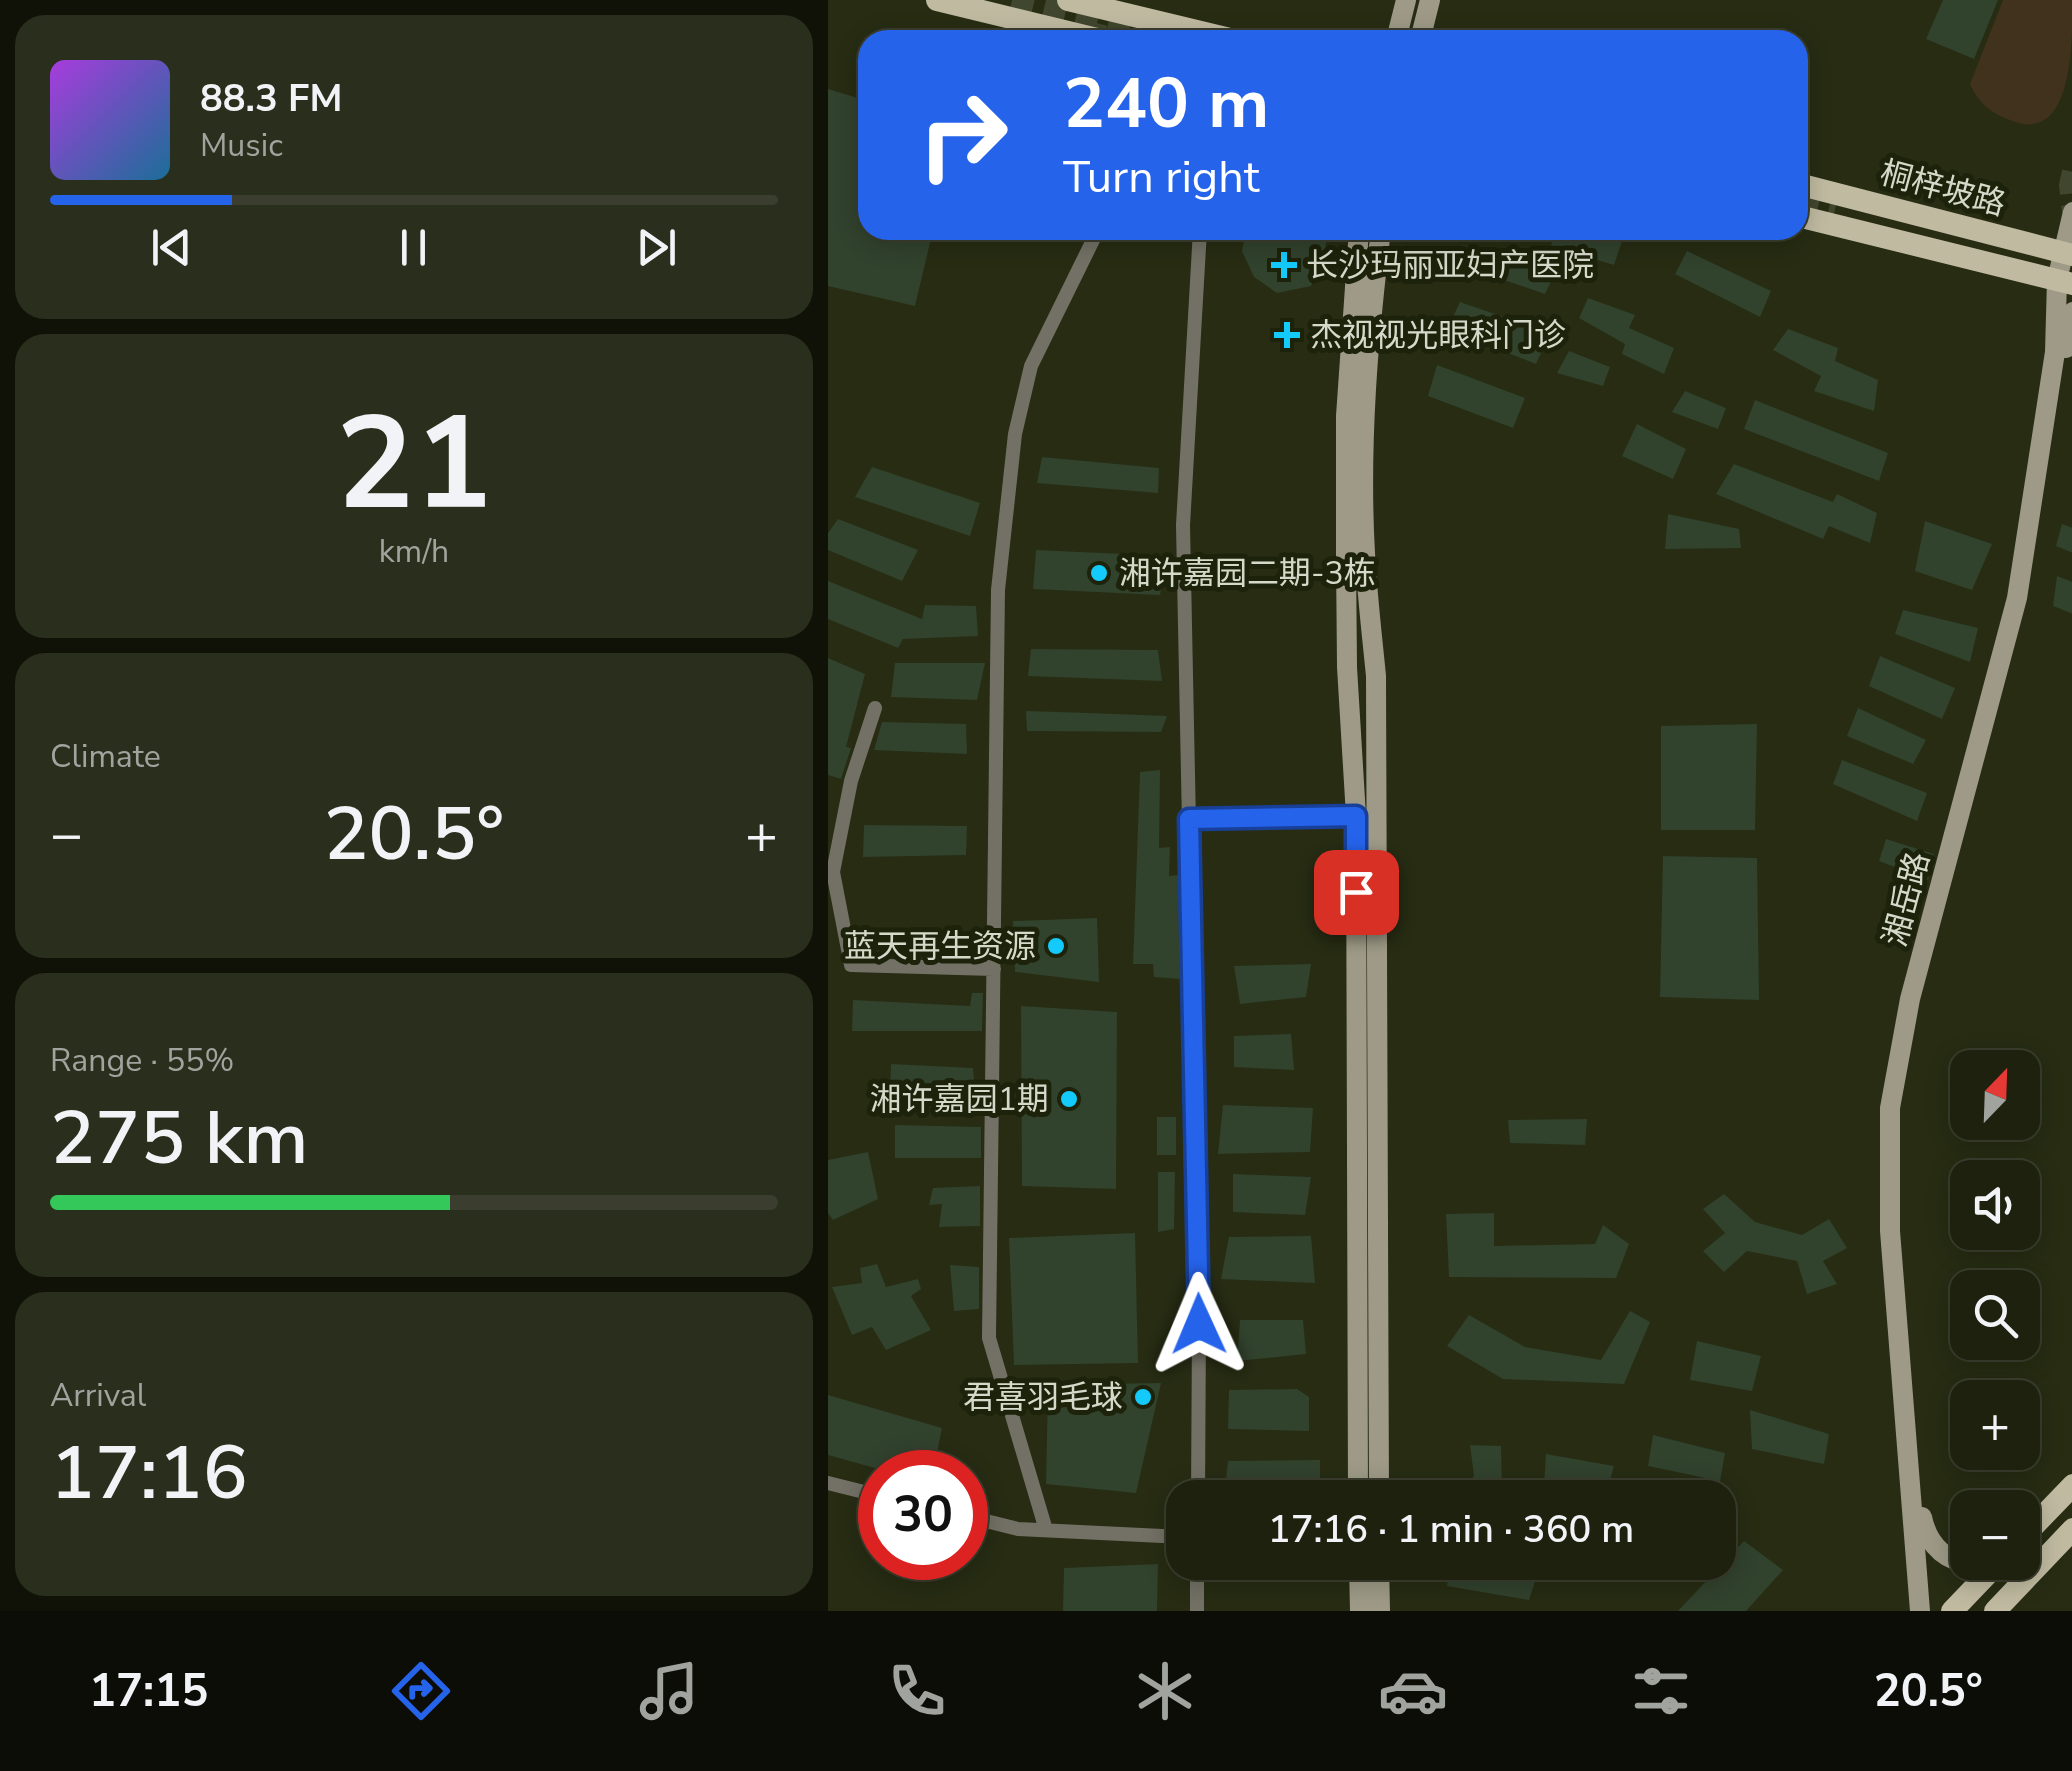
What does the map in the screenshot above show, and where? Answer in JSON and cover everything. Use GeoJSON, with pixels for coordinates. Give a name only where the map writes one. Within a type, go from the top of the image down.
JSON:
{"type":"FeatureCollection","features":[{"type":"Feature","properties":{"kind":"main road"},"geometry":{"type":"LineString","coordinates":[[936,0],[1060,30]]}},
{"type":"Feature","properties":{"kind":"main road"},"geometry":{"type":"LineString","coordinates":[[1398,30],[1406,0]]}},
{"type":"Feature","properties":{"kind":"main road"},"geometry":{"type":"LineString","coordinates":[[1422,30],[1430,0]]}},
{"type":"Feature","properties":{"kind":"main road"},"geometry":{"type":"LineString","coordinates":[[1082,2],[1194,30]]}},
{"type":"Feature","properties":{"kind":"main road","name":"桐梓坡路"},"geometry":{"type":"LineString","coordinates":[[1808,187],[2068,254]]}},
{"type":"Feature","properties":{"kind":"main road","name":"湘岳路"},"geometry":{"type":"LineString","coordinates":[[1920,1611],[1890,1232],[1890,1108],[1910,999],[2018,598],[2072,212]]}},
{"type":"Feature","properties":{"kind":"main road","name":"桐梓坡路"},"geometry":{"type":"LineString","coordinates":[[1808,218],[2065,282]]}},
{"type":"Feature","properties":{"kind":"main road"},"geometry":{"type":"LineString","coordinates":[[1358,240],[1346,416],[1348,667],[1356,816],[1358,1480]]}},
{"type":"Feature","properties":{"kind":"main road"},"geometry":{"type":"LineString","coordinates":[[1379,240],[1364,438],[1365,552],[1376,676],[1379,1480]]}},
{"type":"Feature","properties":{"kind":"main road","name":"湘岳路"},"geometry":{"type":"LineString","coordinates":[[1950,1558],[1927,1538],[1922,1520],[1898,1208],[1898,1128],[1918,1014],[2013,660],[2034,556],[2072,312]]}},
{"type":"Feature","properties":{"kind":"main road"},"geometry":{"type":"LineString","coordinates":[[2040,1519],[2072,1485]]}},
{"type":"Feature","properties":{"kind":"main road"},"geometry":{"type":"LineString","coordinates":[[1995,1611],[2072,1529]]}},
{"type":"Feature","properties":{"kind":"main road"},"geometry":{"type":"LineString","coordinates":[[1359,1580],[1360,1611]]}},
{"type":"Feature","properties":{"kind":"main road"},"geometry":{"type":"LineString","coordinates":[[1380,1580],[1380,1611]]}},
{"type":"Feature","properties":{"kind":"main road"},"geometry":{"type":"LineString","coordinates":[[1952,1611],[1982,1580]]}},
{"type":"Feature","properties":{"kind":"street"},"geometry":{"type":"LineString","coordinates":[[1046,1530],[989,1338],[998,590],[1016,434],[1031,366],[1093,240]]}},
{"type":"Feature","properties":{"kind":"street"},"geometry":{"type":"LineString","coordinates":[[1198,1480],[1199,1305],[1183,525],[1199,240]]}},
{"type":"Feature","properties":{"kind":"street"},"geometry":{"type":"LineString","coordinates":[[875,708],[851,782],[833,872],[851,965],[994,969]]}},
{"type":"Feature","properties":{"kind":"street"},"geometry":{"type":"LineString","coordinates":[[1189,819],[1356,816]]}},
{"type":"Feature","properties":{"kind":"street"},"geometry":{"type":"LineString","coordinates":[[828,1483],[858,1490]]}},
{"type":"Feature","properties":{"kind":"street"},"geometry":{"type":"LineString","coordinates":[[988,1522],[1018,1529],[1166,1536]]}},
{"type":"Feature","properties":{"kind":"street"},"geometry":{"type":"LineString","coordinates":[[1197,1580],[1197,1611]]}},
{"type":"Feature","properties":{"kind":"shaded area"},"geometry":{"type":"Polygon","coordinates":[[[2003,0],[2072,0],[2072,41],[2065,86],[2058,105],[2046,119],[2031,124],[1992,111],[1970,84],[2003,0]]]}},
{"type":"Feature","properties":{"kind":"building"},"geometry":{"type":"Polygon","coordinates":[[[1943,0],[1998,0],[1974,59],[1926,39],[1943,0]]]}},
{"type":"Feature","properties":{"kind":"building"},"geometry":{"type":"Polygon","coordinates":[[[828,89],[858,98],[858,240],[931,240],[915,306],[828,286],[828,89]]]}},
{"type":"Feature","properties":{"kind":"building","name":"长沙玛丽亚妇产医院"},"geometry":{"type":"Polygon","coordinates":[[[1244,240],[1326,240],[1311,286],[1277,293],[1254,277],[1242,251],[1244,240]]]}},
{"type":"Feature","properties":{"kind":"building"},"geometry":{"type":"Polygon","coordinates":[[[1553,240],[1622,240],[1614,265],[1551,246],[1553,240]]]}},
{"type":"Feature","properties":{"kind":"building"},"geometry":{"type":"Polygon","coordinates":[[[1463,245],[1556,271],[1545,294],[1457,264],[1463,245]]]}},
{"type":"Feature","properties":{"kind":"building"},"geometry":{"type":"Polygon","coordinates":[[[1687,251],[1771,291],[1760,317],[1675,274],[1687,251]]]}},
{"type":"Feature","properties":{"kind":"building"},"geometry":{"type":"Polygon","coordinates":[[[1588,298],[1635,315],[1629,328],[1674,348],[1664,374],[1622,354],[1625,344],[1579,318],[1588,298]]]}},
{"type":"Feature","properties":{"kind":"building"},"geometry":{"type":"Polygon","coordinates":[[[1460,302],[1550,333],[1536,364],[1447,329],[1460,302]]]}},
{"type":"Feature","properties":{"kind":"building"},"geometry":{"type":"Polygon","coordinates":[[[1788,329],[1838,348],[1835,361],[1878,380],[1874,411],[1814,391],[1821,376],[1773,350],[1788,329]]]}},
{"type":"Feature","properties":{"kind":"building"},"geometry":{"type":"Polygon","coordinates":[[[1569,351],[1610,367],[1603,386],[1557,373],[1569,351]]]}},
{"type":"Feature","properties":{"kind":"building"},"geometry":{"type":"Polygon","coordinates":[[[1437,365],[1525,398],[1513,428],[1428,396],[1437,365]]]}},
{"type":"Feature","properties":{"kind":"building"},"geometry":{"type":"Polygon","coordinates":[[[1685,391],[1726,408],[1718,429],[1672,412],[1685,391]]]}},
{"type":"Feature","properties":{"kind":"building"},"geometry":{"type":"Polygon","coordinates":[[[1755,400],[1888,453],[1879,481],[1744,429],[1755,400]]]}},
{"type":"Feature","properties":{"kind":"building"},"geometry":{"type":"Polygon","coordinates":[[[1637,424],[1686,449],[1673,479],[1622,456],[1637,424]]]}},
{"type":"Feature","properties":{"kind":"building"},"geometry":{"type":"Polygon","coordinates":[[[1042,457],[1159,468],[1158,493],[1037,483],[1042,457]]]}},
{"type":"Feature","properties":{"kind":"building"},"geometry":{"type":"Polygon","coordinates":[[[1734,464],[1833,502],[1837,494],[1877,513],[1870,543],[1829,526],[1823,539],[1716,494],[1734,464]]]}},
{"type":"Feature","properties":{"kind":"building"},"geometry":{"type":"Polygon","coordinates":[[[872,467],[980,503],[970,536],[855,497],[872,467]]]}},
{"type":"Feature","properties":{"kind":"building"},"geometry":{"type":"Polygon","coordinates":[[[1668,514],[1739,529],[1741,548],[1665,549],[1668,514]]]}},
{"type":"Feature","properties":{"kind":"building"},"geometry":{"type":"Polygon","coordinates":[[[838,519],[918,550],[902,581],[828,550],[828,533],[838,519]]]}},
{"type":"Feature","properties":{"kind":"building"},"geometry":{"type":"Polygon","coordinates":[[[1925,521],[1992,544],[1972,590],[1915,571],[1925,521]]]}},
{"type":"Feature","properties":{"kind":"building"},"geometry":{"type":"Polygon","coordinates":[[[2062,524],[2073,528],[2073,553],[2056,546],[2062,524]]]}},
{"type":"Feature","properties":{"kind":"building","name":"湘许嘉园二期-3栋"},"geometry":{"type":"Polygon","coordinates":[[[1036,550],[1167,556],[1160,595],[1033,589],[1036,550]]]}},
{"type":"Feature","properties":{"kind":"building"},"geometry":{"type":"Polygon","coordinates":[[[2057,576],[2073,582],[2073,614],[2053,606],[2057,576]]]}},
{"type":"Feature","properties":{"kind":"building"},"geometry":{"type":"Polygon","coordinates":[[[828,581],[922,619],[925,605],[976,606],[978,636],[903,639],[898,648],[828,619],[828,581]]]}},
{"type":"Feature","properties":{"kind":"building"},"geometry":{"type":"Polygon","coordinates":[[[1903,610],[1978,628],[1970,662],[1895,634],[1903,610]]]}},
{"type":"Feature","properties":{"kind":"building"},"geometry":{"type":"Polygon","coordinates":[[[1031,649],[1158,650],[1162,681],[1028,676],[1031,649]]]}},
{"type":"Feature","properties":{"kind":"building"},"geometry":{"type":"Polygon","coordinates":[[[1880,656],[1955,688],[1942,719],[1869,686],[1880,656]]]}},
{"type":"Feature","properties":{"kind":"building"},"geometry":{"type":"Polygon","coordinates":[[[828,658],[865,674],[841,779],[828,775],[828,658]]]}},
{"type":"Feature","properties":{"kind":"building"},"geometry":{"type":"Polygon","coordinates":[[[895,663],[985,663],[977,700],[891,697],[895,663]]]}},
{"type":"Feature","properties":{"kind":"building"},"geometry":{"type":"Polygon","coordinates":[[[1858,708],[1926,740],[1913,764],[1847,736],[1858,708]]]}},
{"type":"Feature","properties":{"kind":"building"},"geometry":{"type":"Polygon","coordinates":[[[1026,711],[1167,716],[1161,732],[1027,731],[1026,711]]]}},
{"type":"Feature","properties":{"kind":"building"},"geometry":{"type":"Polygon","coordinates":[[[882,722],[966,724],[967,754],[874,750],[882,722]]]}},
{"type":"Feature","properties":{"kind":"building"},"geometry":{"type":"Polygon","coordinates":[[[1757,724],[1755,830],[1661,830],[1661,726],[1757,724]]]}},
{"type":"Feature","properties":{"kind":"building"},"geometry":{"type":"Polygon","coordinates":[[[1842,760],[1927,793],[1917,821],[1833,784],[1842,760]]]}},
{"type":"Feature","properties":{"kind":"building"},"geometry":{"type":"Polygon","coordinates":[[[1160,770],[1159,848],[1170,847],[1169,876],[1179,875],[1180,979],[1154,977],[1153,964],[1133,964],[1140,772],[1160,770]]]}},
{"type":"Feature","properties":{"kind":"building"},"geometry":{"type":"Polygon","coordinates":[[[864,825],[967,826],[966,855],[863,857],[864,825]]]}},
{"type":"Feature","properties":{"kind":"building"},"geometry":{"type":"Polygon","coordinates":[[[1886,839],[1934,854],[1928,880],[1879,861],[1886,839]]]}},
{"type":"Feature","properties":{"kind":"building"},"geometry":{"type":"Polygon","coordinates":[[[1663,856],[1757,858],[1759,1000],[1660,997],[1663,856]]]}},
{"type":"Feature","properties":{"kind":"building","name":"蓝天再生资源"},"geometry":{"type":"Polygon","coordinates":[[[1097,918],[1099,982],[1015,972],[1013,921],[1097,918]]]}},
{"type":"Feature","properties":{"kind":"building"},"geometry":{"type":"Polygon","coordinates":[[[1311,964],[1306,997],[1240,1004],[1234,966],[1311,964]]]}},
{"type":"Feature","properties":{"kind":"building"},"geometry":{"type":"Polygon","coordinates":[[[972,993],[983,993],[982,1031],[852,1031],[853,1000],[970,1006],[972,993]]]}},
{"type":"Feature","properties":{"kind":"building","name":"湘许嘉园1期"},"geometry":{"type":"Polygon","coordinates":[[[1021,1006],[1117,1012],[1116,1189],[1022,1186],[1021,1006]]]}},
{"type":"Feature","properties":{"kind":"building"},"geometry":{"type":"Polygon","coordinates":[[[1291,1034],[1294,1070],[1234,1067],[1234,1036],[1291,1034]]]}},
{"type":"Feature","properties":{"kind":"building"},"geometry":{"type":"Polygon","coordinates":[[[891,1064],[973,1068],[975,1094],[890,1096],[891,1064]]]}},
{"type":"Feature","properties":{"kind":"building"},"geometry":{"type":"Polygon","coordinates":[[[1223,1105],[1313,1108],[1310,1152],[1218,1154],[1223,1105]]]}},
{"type":"Feature","properties":{"kind":"building"},"geometry":{"type":"Polygon","coordinates":[[[1157,1117],[1176,1117],[1176,1155],[1157,1155],[1157,1117]]]}},
{"type":"Feature","properties":{"kind":"building"},"geometry":{"type":"Polygon","coordinates":[[[1587,1119],[1585,1145],[1510,1143],[1508,1120],[1587,1119]]]}},
{"type":"Feature","properties":{"kind":"building"},"geometry":{"type":"Polygon","coordinates":[[[895,1125],[981,1127],[981,1158],[895,1158],[895,1125]]]}},
{"type":"Feature","properties":{"kind":"building"},"geometry":{"type":"Polygon","coordinates":[[[868,1152],[878,1199],[833,1220],[828,1213],[828,1160],[868,1152]]]}},
{"type":"Feature","properties":{"kind":"building"},"geometry":{"type":"Polygon","coordinates":[[[1158,1172],[1175,1172],[1174,1229],[1158,1232],[1158,1172]]]}},
{"type":"Feature","properties":{"kind":"building"},"geometry":{"type":"Polygon","coordinates":[[[1233,1174],[1311,1177],[1305,1215],[1233,1212],[1233,1174]]]}},
{"type":"Feature","properties":{"kind":"building"},"geometry":{"type":"Polygon","coordinates":[[[980,1186],[980,1226],[939,1227],[942,1204],[929,1205],[933,1188],[980,1186]]]}},
{"type":"Feature","properties":{"kind":"building"},"geometry":{"type":"Polygon","coordinates":[[[1724,1194],[1755,1222],[1802,1235],[1829,1219],[1847,1248],[1823,1261],[1837,1284],[1807,1294],[1797,1261],[1747,1251],[1724,1272],[1703,1251],[1725,1233],[1703,1209],[1724,1194]]]}},
{"type":"Feature","properties":{"kind":"building"},"geometry":{"type":"Polygon","coordinates":[[[1494,1213],[1494,1246],[1595,1244],[1603,1225],[1629,1244],[1616,1278],[1449,1277],[1446,1214],[1494,1213]]]}},
{"type":"Feature","properties":{"kind":"building"},"geometry":{"type":"Polygon","coordinates":[[[1135,1233],[1138,1363],[1014,1365],[1009,1238],[1135,1233]]]}},
{"type":"Feature","properties":{"kind":"building"},"geometry":{"type":"Polygon","coordinates":[[[1311,1236],[1315,1283],[1221,1279],[1229,1237],[1311,1236]]]}},
{"type":"Feature","properties":{"kind":"building"},"geometry":{"type":"Polygon","coordinates":[[[877,1264],[886,1287],[918,1279],[921,1289],[911,1296],[931,1330],[886,1350],[872,1327],[852,1335],[832,1287],[862,1283],[860,1268],[877,1264]]]}},
{"type":"Feature","properties":{"kind":"building"},"geometry":{"type":"Polygon","coordinates":[[[950,1265],[979,1267],[979,1309],[954,1311],[950,1265]]]}},
{"type":"Feature","properties":{"kind":"building"},"geometry":{"type":"Polygon","coordinates":[[[1630,1311],[1650,1322],[1624,1384],[1503,1379],[1447,1346],[1469,1315],[1525,1347],[1601,1360],[1630,1311]]]}},
{"type":"Feature","properties":{"kind":"building"},"geometry":{"type":"Polygon","coordinates":[[[1240,1320],[1303,1320],[1306,1354],[1237,1361],[1240,1320]]]}},
{"type":"Feature","properties":{"kind":"building"},"geometry":{"type":"Polygon","coordinates":[[[1697,1341],[1761,1356],[1752,1391],[1690,1380],[1697,1341]]]}},
{"type":"Feature","properties":{"kind":"building"},"geometry":{"type":"Polygon","coordinates":[[[1161,1383],[1136,1493],[1046,1484],[1048,1385],[1161,1383]]]}},
{"type":"Feature","properties":{"kind":"building"},"geometry":{"type":"Polygon","coordinates":[[[1297,1389],[1309,1397],[1309,1431],[1228,1429],[1229,1390],[1297,1389]]]}},
{"type":"Feature","properties":{"kind":"building"},"geometry":{"type":"Polygon","coordinates":[[[828,1395],[942,1428],[938,1450],[858,1450],[858,1463],[828,1455],[828,1395]]]}},
{"type":"Feature","properties":{"kind":"building"},"geometry":{"type":"Polygon","coordinates":[[[1750,1410],[1829,1434],[1824,1464],[1752,1449],[1750,1410]]]}},
{"type":"Feature","properties":{"kind":"building"},"geometry":{"type":"Polygon","coordinates":[[[1653,1435],[1725,1453],[1720,1480],[1648,1466],[1653,1435]]]}},
{"type":"Feature","properties":{"kind":"building"},"geometry":{"type":"Polygon","coordinates":[[[1470,1445],[1501,1446],[1502,1480],[1471,1480],[1474,1476],[1470,1445]]]}},
{"type":"Feature","properties":{"kind":"building"},"geometry":{"type":"Polygon","coordinates":[[[1546,1454],[1614,1466],[1610,1480],[1544,1480],[1546,1454]]]}},
{"type":"Feature","properties":{"kind":"building"},"geometry":{"type":"Polygon","coordinates":[[[1320,1460],[1320,1480],[1226,1480],[1228,1461],[1320,1460]]]}},
{"type":"Feature","properties":{"kind":"building"},"geometry":{"type":"Polygon","coordinates":[[[1744,1541],[1783,1570],[1746,1611],[1678,1611],[1707,1580],[1736,1580],[1736,1549],[1744,1541]]]}},
{"type":"Feature","properties":{"kind":"building"},"geometry":{"type":"Polygon","coordinates":[[[1158,1564],[1157,1611],[1063,1611],[1064,1568],[1158,1564]]]}},
{"type":"Feature","properties":{"kind":"building"},"geometry":{"type":"Polygon","coordinates":[[[1448,1580],[1535,1580],[1529,1600],[1447,1586],[1448,1580]]]}},
{"type":"Feature","properties":{"kind":"tunnel"},"geometry":{"type":"LineString","coordinates":[[1012,0],[1132,30]]}},
{"type":"Feature","properties":{"kind":"tunnel"},"geometry":{"type":"LineString","coordinates":[[2073,172],[2073,212]]}},
{"type":"Feature","properties":{"kind":"tunnel"},"geometry":{"type":"LineString","coordinates":[[1808,198],[1836,205]]}},
{"type":"Feature","properties":{"kind":"place","name":"长沙玛丽亚妇产医院"},"geometry":{"type":"Point","coordinates":[1284,265]}},
{"type":"Feature","properties":{"kind":"place","name":"杰视视光眼科门诊"},"geometry":{"type":"Point","coordinates":[1287,335]}},
{"type":"Feature","properties":{"kind":"place","name":"湘许嘉园二期-3栋"},"geometry":{"type":"Point","coordinates":[1099,573]}},
{"type":"Feature","properties":{"kind":"place","name":"蓝天再生资源"},"geometry":{"type":"Point","coordinates":[1056,946]}},
{"type":"Feature","properties":{"kind":"place","name":"湘许嘉园1期"},"geometry":{"type":"Point","coordinates":[1069,1099]}},
{"type":"Feature","properties":{"kind":"place","name":"君喜羽毛球"},"geometry":{"type":"Point","coordinates":[1143,1397]}},
{"type":"Feature","properties":{"kind":"route"},"geometry":{"type":"LineString","coordinates":[[1199,1324],[1189,819],[1356,816],[1356,892]]}}]}
